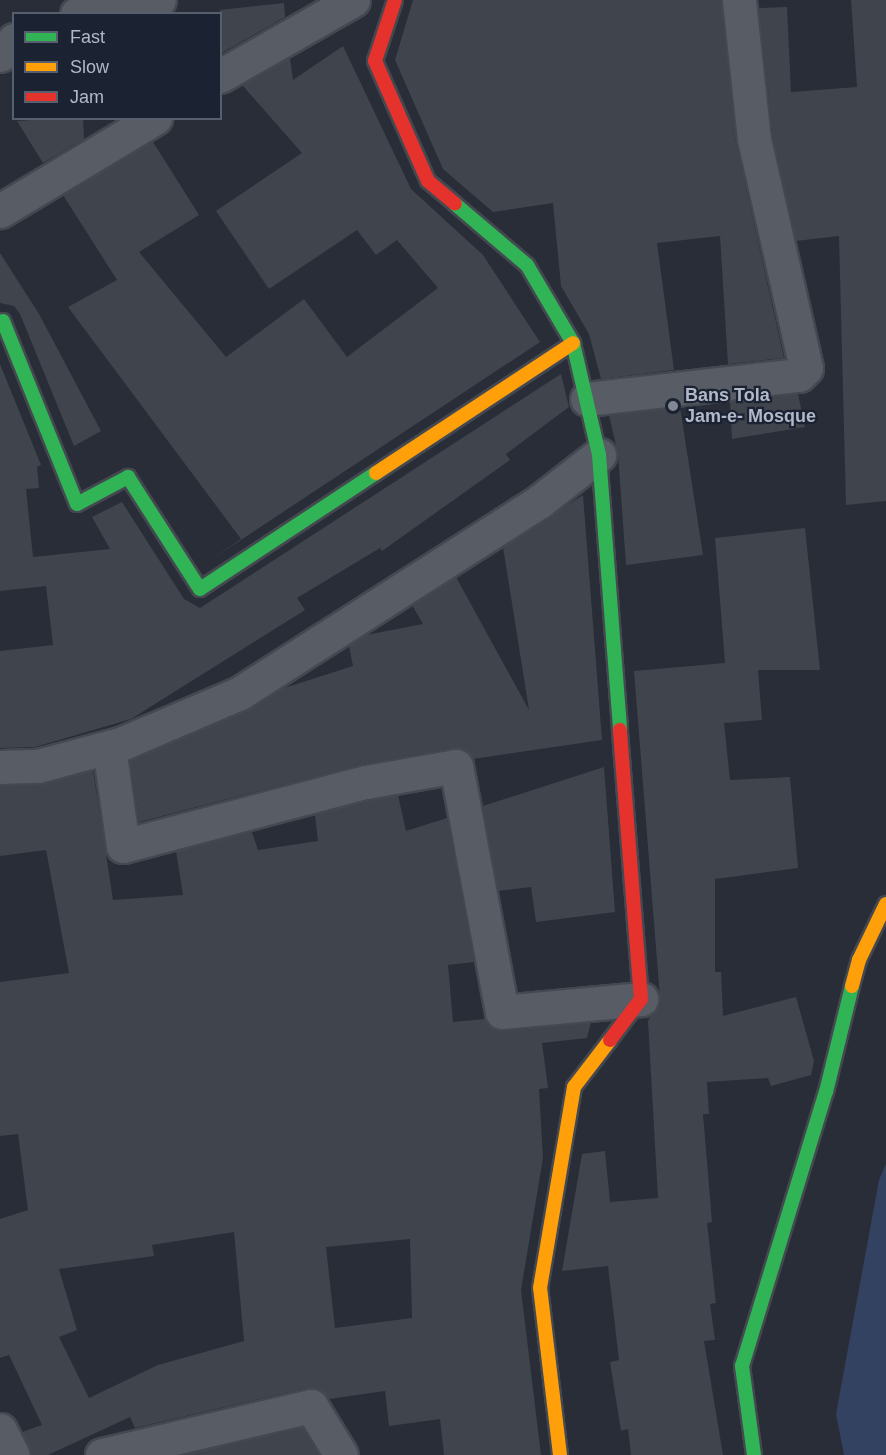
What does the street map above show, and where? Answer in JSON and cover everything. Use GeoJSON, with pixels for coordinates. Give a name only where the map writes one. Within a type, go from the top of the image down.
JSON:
{"type":"FeatureCollection","features":[{"type":"Feature","properties":{"kind":"street"},"geometry":{"type":"LineString","coordinates":[[89,12],[159,0]]}},
{"type":"Feature","properties":{"kind":"street"},"geometry":{"type":"LineString","coordinates":[[222,75],[353,0]]}},
{"type":"Feature","properties":{"kind":"street"},"geometry":{"type":"LineString","coordinates":[[395,0],[375,61],[428,181],[527,265],[573,342],[599,455],[641,999],[574,1087],[540,1288],[560,1455]]}},
{"type":"Feature","properties":{"kind":"street"},"geometry":{"type":"LineString","coordinates":[[587,399],[799,375],[806,368],[754,139],[739,0]]}},
{"type":"Feature","properties":{"kind":"street"},"geometry":{"type":"LineString","coordinates":[[0,56],[12,42]]}},
{"type":"Feature","properties":{"kind":"street"},"geometry":{"type":"LineString","coordinates":[[0,211],[152,120]]}},
{"type":"Feature","properties":{"kind":"street"},"geometry":{"type":"LineString","coordinates":[[1,320],[77,504],[128,477],[200,589],[573,342]]}},
{"type":"Feature","properties":{"kind":"street"},"geometry":{"type":"LineString","coordinates":[[0,767],[38,766],[110,747],[240,693],[492,533],[599,455]]}},
{"type":"Feature","properties":{"kind":"street"},"geometry":{"type":"LineString","coordinates":[[110,747],[123,846],[366,782],[456,766],[502,1012],[641,999]]}},
{"type":"Feature","properties":{"kind":"street"},"geometry":{"type":"LineString","coordinates":[[754,1455],[742,1366],[825,1092],[859,960],[886,904]]}},
{"type":"Feature","properties":{"kind":"street"},"geometry":{"type":"LineString","coordinates":[[102,1455],[311,1406],[341,1455]]}},
{"type":"Feature","properties":{"kind":"street"},"geometry":{"type":"LineString","coordinates":[[0,1430],[13,1455]]}},
{"type":"Feature","properties":{"kind":"water"},"geometry":{"type":"Polygon","coordinates":[[[886,1164],[886,1455],[844,1455],[836,1414],[879,1180],[886,1164]]]}},
{"type":"Feature","properties":{"kind":"building"},"geometry":{"type":"Polygon","coordinates":[[[413,0],[721,0],[736,143],[784,358],[728,364],[720,236],[657,243],[674,370],[601,379],[589,334],[561,286],[553,203],[493,212],[443,169],[395,60],[413,0]]]}},
{"type":"Feature","properties":{"kind":"building"},"geometry":{"type":"Polygon","coordinates":[[[851,0],[886,0],[886,501],[846,505],[839,236],[796,241],[773,136],[759,8],[787,7],[791,92],[857,87],[851,0]]]}},
{"type":"Feature","properties":{"kind":"building"},"geometry":{"type":"Polygon","coordinates":[[[284,3],[285,17],[222,53],[222,12],[220,10],[284,3]]]}},
{"type":"Feature","properties":{"kind":"building"},"geometry":{"type":"Polygon","coordinates":[[[343,46],[411,189],[483,255],[540,342],[206,563],[241,539],[68,307],[117,280],[63,195],[153,142],[199,215],[139,252],[226,357],[304,299],[347,357],[438,288],[397,240],[376,255],[357,230],[269,289],[216,211],[302,153],[242,85],[290,58],[293,80],[343,46]]]}},
{"type":"Feature","properties":{"kind":"building"},"geometry":{"type":"Polygon","coordinates":[[[83,120],[84,139],[43,163],[17,121],[83,120]]]}},
{"type":"Feature","properties":{"kind":"building"},"geometry":{"type":"Polygon","coordinates":[[[0,253],[39,314],[101,431],[74,446],[20,314],[14,306],[0,303],[0,253]]]}},
{"type":"Feature","properties":{"kind":"building"},"geometry":{"type":"Polygon","coordinates":[[[0,364],[41,465],[37,467],[39,488],[26,489],[33,557],[110,549],[92,517],[122,502],[184,599],[200,608],[561,374],[569,407],[506,454],[510,460],[382,551],[380,548],[297,598],[305,610],[131,719],[35,747],[0,748],[0,651],[53,645],[46,586],[0,591],[0,364]]]}},
{"type":"Feature","properties":{"kind":"building"},"geometry":{"type":"Polygon","coordinates":[[[798,394],[805,427],[732,439],[730,402],[798,394]]]}},
{"type":"Feature","properties":{"kind":"building"},"geometry":{"type":"Polygon","coordinates":[[[680,407],[703,555],[626,565],[618,454],[609,415],[680,407]]]}},
{"type":"Feature","properties":{"kind":"building"},"geometry":{"type":"Polygon","coordinates":[[[583,495],[602,740],[473,759],[463,749],[453,748],[363,764],[139,822],[130,760],[248,710],[281,689],[353,666],[349,646],[366,635],[423,624],[412,605],[456,577],[529,710],[503,547],[583,495]]]}},
{"type":"Feature","properties":{"kind":"building"},"geometry":{"type":"Polygon","coordinates":[[[805,528],[820,670],[758,670],[762,720],[724,723],[730,780],[790,777],[798,868],[715,879],[715,972],[721,972],[723,1016],[796,997],[814,1061],[811,1075],[771,1086],[768,1078],[707,1082],[709,1114],[703,1114],[712,1222],[707,1223],[716,1303],[710,1304],[715,1340],[704,1341],[723,1455],[631,1455],[628,1429],[621,1431],[610,1362],[619,1360],[608,1266],[562,1271],[582,1154],[605,1151],[610,1202],[658,1198],[648,1021],[660,998],[634,671],[725,663],[715,538],[805,528]]]}},
{"type":"Feature","properties":{"kind":"building"},"geometry":{"type":"Polygon","coordinates":[[[604,767],[615,912],[536,922],[531,887],[498,891],[483,806],[604,767]]]}},
{"type":"Feature","properties":{"kind":"building"},"geometry":{"type":"Polygon","coordinates":[[[93,770],[113,900],[183,895],[176,851],[252,832],[258,850],[318,841],[315,815],[370,800],[398,795],[406,831],[447,818],[474,962],[448,965],[453,1022],[485,1019],[494,1029],[504,1031],[591,1022],[587,1038],[542,1043],[548,1088],[539,1089],[543,1158],[521,1290],[541,1455],[444,1455],[440,1419],[389,1426],[385,1391],[329,1399],[319,1389],[307,1388],[135,1428],[130,1417],[48,1455],[32,1455],[22,1432],[42,1425],[9,1355],[0,1358],[0,1219],[28,1210],[18,1134],[0,1136],[0,982],[69,973],[46,850],[0,856],[0,786],[43,784],[93,770]],[[234,1232],[152,1245],[154,1256],[59,1269],[77,1330],[59,1337],[89,1398],[158,1365],[244,1341],[234,1232]],[[410,1239],[326,1247],[335,1328],[412,1318],[410,1239]]]}},
{"type":"Feature","properties":{"kind":"building"},"geometry":{"type":"Polygon","coordinates":[[[302,1427],[319,1455],[184,1455],[302,1427]]]}},
{"type":"Feature","properties":{"kind":"traffic: fast"},"geometry":{"type":"LineString","coordinates":[[455,204],[527,265],[573,343],[599,455],[620,730]]}},
{"type":"Feature","properties":{"kind":"traffic: fast"},"geometry":{"type":"LineString","coordinates":[[3,321],[77,504],[128,477],[200,589],[376,473]]}},
{"type":"Feature","properties":{"kind":"traffic: fast"},"geometry":{"type":"LineString","coordinates":[[754,1455],[742,1366],[826,1092],[852,986]]}},
{"type":"Feature","properties":{"kind":"traffic: slow"},"geometry":{"type":"LineString","coordinates":[[376,473],[573,343]]}},
{"type":"Feature","properties":{"kind":"traffic: slow"},"geometry":{"type":"LineString","coordinates":[[852,986],[859,960],[886,904]]}},
{"type":"Feature","properties":{"kind":"traffic: slow"},"geometry":{"type":"LineString","coordinates":[[560,1455],[540,1288],[574,1087],[610,1040]]}},
{"type":"Feature","properties":{"kind":"traffic: jam"},"geometry":{"type":"LineString","coordinates":[[395,0],[375,61],[428,181],[455,204]]}},
{"type":"Feature","properties":{"kind":"traffic: jam"},"geometry":{"type":"LineString","coordinates":[[610,1040],[641,999],[620,730]]}},
{"type":"Feature","properties":{"kind":"place","name":"Bans Tola Jam-e- Mosque"},"geometry":{"type":"Point","coordinates":[673,406]}}]}
